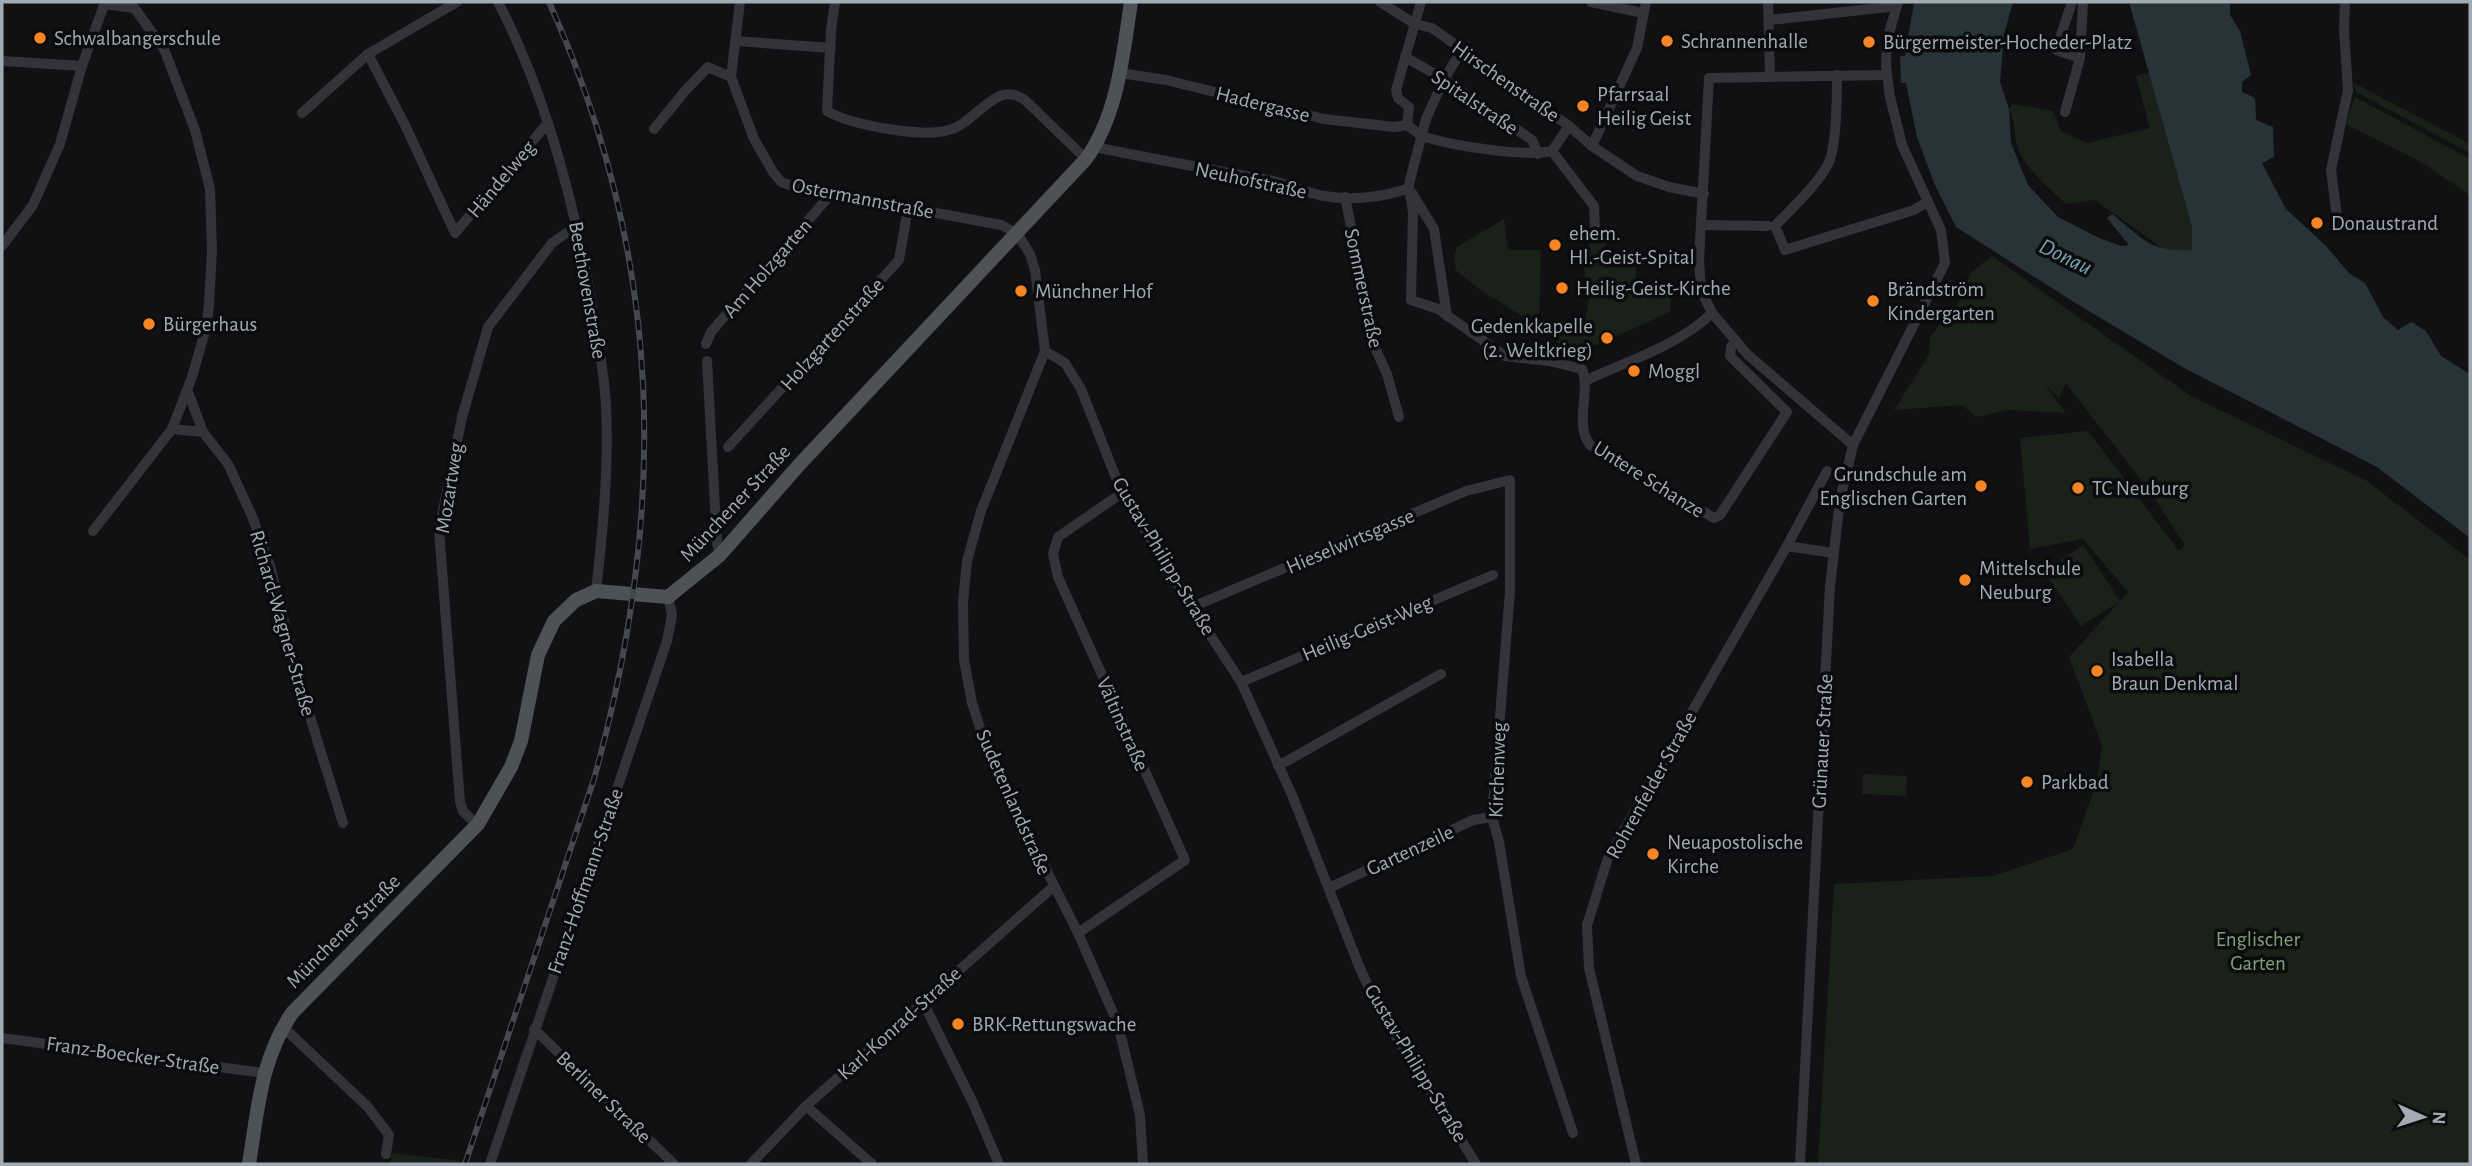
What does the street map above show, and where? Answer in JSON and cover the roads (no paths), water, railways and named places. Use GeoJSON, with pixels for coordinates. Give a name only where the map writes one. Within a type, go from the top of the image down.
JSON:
{"type":"FeatureCollection","features":[{"type":"Feature","properties":{"kind":"main road","name":"Münchener Straße"},"geometry":{"type":"LineString","coordinates":[[668,597],[720,555],[799,465],[1091,153],[1102,132],[1120,74],[1131,2]]}},
{"type":"Feature","properties":{"kind":"main road","name":"Münchener Straße"},"geometry":{"type":"LineString","coordinates":[[249,1164],[263,1073],[283,1027],[300,1005],[477,825],[505,778],[522,741],[543,640],[554,621],[576,600],[596,591]]}},
{"type":"Feature","properties":{"kind":"main road"},"geometry":{"type":"LineString","coordinates":[[596,591],[668,597]]}},
{"type":"Feature","properties":{"kind":"street"},"geometry":{"type":"LineString","coordinates":[[302,113],[368,54],[457,2]]}},
{"type":"Feature","properties":{"kind":"street","name":"Beethovenstraße"},"geometry":{"type":"LineString","coordinates":[[498,2],[529,71],[578,225],[602,360],[606,406],[606,481],[596,591]]}},
{"type":"Feature","properties":{"kind":"street","name":"Ostermannstraße"},"geometry":{"type":"LineString","coordinates":[[740,2],[731,77],[754,139],[772,172],[782,182],[831,194],[1001,225],[1017,233]]}},
{"type":"Feature","properties":{"kind":"street"},"geometry":{"type":"LineString","coordinates":[[835,2],[827,111],[838,118],[890,129],[949,130],[965,123],[994,99],[1010,92],[1020,95],[1091,153]]}},
{"type":"Feature","properties":{"kind":"street","name":"Hirschenstraße"},"geometry":{"type":"LineString","coordinates":[[1380,2],[1415,24],[1432,28],[1637,176],[1704,194]]}},
{"type":"Feature","properties":{"kind":"street"},"geometry":{"type":"LineString","coordinates":[[1421,2],[1396,90],[1398,97],[1409,107],[1407,125],[1422,137],[1538,154],[1552,151],[1569,126]]}},
{"type":"Feature","properties":{"kind":"street"},"geometry":{"type":"LineString","coordinates":[[1591,2],[1644,7],[1637,48],[1592,146]]}},
{"type":"Feature","properties":{"kind":"street"},"geometry":{"type":"LineString","coordinates":[[1768,2],[1770,77]]}},
{"type":"Feature","properties":{"kind":"street"},"geometry":{"type":"LineString","coordinates":[[2072,2],[2056,50],[2080,58]]}},
{"type":"Feature","properties":{"kind":"street"},"geometry":{"type":"LineString","coordinates":[[2065,112],[2080,58],[2083,2]]}},
{"type":"Feature","properties":{"kind":"street"},"geometry":{"type":"LineString","coordinates":[[2338,225],[2331,170],[2348,90],[2345,2]]}},
{"type":"Feature","properties":{"kind":"street"},"geometry":{"type":"LineString","coordinates":[[2,246],[33,205],[60,144],[82,66],[104,3],[132,5],[164,49],[195,130],[210,189],[212,250],[209,305],[206,328],[188,392],[172,429],[93,531]]}},
{"type":"Feature","properties":{"kind":"street"},"geometry":{"type":"LineString","coordinates":[[1770,20],[1897,4]]}},
{"type":"Feature","properties":{"kind":"street","name":"Grünauer Straße"},"geometry":{"type":"LineString","coordinates":[[1800,1164],[1833,553],[1840,500],[1853,445],[1945,263],[1941,230],[1902,145],[1886,75],[1887,40],[1897,4]]}},
{"type":"Feature","properties":{"kind":"street"},"geometry":{"type":"LineString","coordinates":[[736,41],[831,48]]}},
{"type":"Feature","properties":{"kind":"street"},"geometry":{"type":"LineString","coordinates":[[1462,50],[1444,79],[1426,118],[1409,188],[1413,212],[1411,300],[1438,309],[1505,356],[1549,361],[1583,369],[1587,380],[1679,340],[1696,329],[1712,313]]}},
{"type":"Feature","properties":{"kind":"street","name":"Händelweg"},"geometry":{"type":"LineString","coordinates":[[368,54],[405,125],[455,233],[547,124]]}},
{"type":"Feature","properties":{"kind":"street","name":"Spitalstraße"},"geometry":{"type":"LineString","coordinates":[[1405,57],[1444,79],[1532,140],[1538,154]]}},
{"type":"Feature","properties":{"kind":"street"},"geometry":{"type":"LineString","coordinates":[[2,61],[82,66]]}},
{"type":"Feature","properties":{"kind":"street"},"geometry":{"type":"LineString","coordinates":[[654,129],[708,67],[731,77]]}},
{"type":"Feature","properties":{"kind":"street","name":"Hadergasse"},"geometry":{"type":"LineString","coordinates":[[1120,74],[1166,80],[1324,119],[1395,127],[1407,125]]}},
{"type":"Feature","properties":{"kind":"street"},"geometry":{"type":"LineString","coordinates":[[1702,225],[1772,226],[1805,193],[1829,162],[1837,116],[1837,75]]}},
{"type":"Feature","properties":{"kind":"street"},"geometry":{"type":"LineString","coordinates":[[1853,445],[1748,355],[1712,313],[1701,290],[1699,259],[1709,78],[1886,75]]}},
{"type":"Feature","properties":{"kind":"street"},"geometry":{"type":"LineString","coordinates":[[1552,151],[1594,206],[1595,230]]}},
{"type":"Feature","properties":{"kind":"street","name":"Neuhofstraße"},"geometry":{"type":"LineString","coordinates":[[1091,153],[1272,180],[1325,197],[1395,193],[1409,188]]}},
{"type":"Feature","properties":{"kind":"street"},"geometry":{"type":"LineString","coordinates":[[1409,188],[1434,229],[1447,316]]}},
{"type":"Feature","properties":{"kind":"street","name":"Am Holzgarten"},"geometry":{"type":"LineString","coordinates":[[706,344],[712,332],[831,194]]}},
{"type":"Feature","properties":{"kind":"street","name":"Sommerstraße"},"geometry":{"type":"LineString","coordinates":[[1345,197],[1376,350],[1387,374],[1399,417]]}},
{"type":"Feature","properties":{"kind":"street"},"geometry":{"type":"LineString","coordinates":[[1772,226],[1785,250],[1914,210],[1927,202]]}},
{"type":"Feature","properties":{"kind":"street","name":"Holzgartenstraße"},"geometry":{"type":"LineString","coordinates":[[728,447],[899,260],[908,208]]}},
{"type":"Feature","properties":{"kind":"street","name":"Mozartweg"},"geometry":{"type":"LineString","coordinates":[[477,825],[463,811],[460,802],[439,530],[462,417],[488,327],[552,243],[578,225]]}},
{"type":"Feature","properties":{"kind":"street","name":"Sudetenlandstraße"},"geometry":{"type":"LineString","coordinates":[[1017,233],[1030,254],[1035,270],[1045,351],[981,511],[967,561],[963,602],[964,660],[972,703],[989,756],[1078,933],[1118,1024],[1140,1115],[1143,1164]]}},
{"type":"Feature","properties":{"kind":"street","name":"Untere Schanze"},"geometry":{"type":"LineString","coordinates":[[1587,380],[1583,400],[1585,439],[1590,445],[1714,518],[1720,515],[1787,412],[1730,356],[1731,347],[1736,341]]}},
{"type":"Feature","properties":{"kind":"street","name":"Gustav-Philipp-Straße"},"geometry":{"type":"LineString","coordinates":[[1045,351],[1065,363],[1081,389],[1122,493],[1241,681],[1377,1006],[1476,1164]]}},
{"type":"Feature","properties":{"kind":"street"},"geometry":{"type":"LineString","coordinates":[[707,361],[717,543],[720,555]]}},
{"type":"Feature","properties":{"kind":"street","name":"Richard-Wagner-Straße"},"geometry":{"type":"LineString","coordinates":[[188,392],[203,432],[228,464],[252,516],[270,566],[298,678],[343,823]]}},
{"type":"Feature","properties":{"kind":"street"},"geometry":{"type":"LineString","coordinates":[[172,429],[203,432]]}},
{"type":"Feature","properties":{"kind":"street","name":"Rohrenfelder Straße"},"geometry":{"type":"LineString","coordinates":[[1636,1164],[1589,968],[1587,925],[1608,858],[1787,547],[1827,471]]}},
{"type":"Feature","properties":{"kind":"street","name":"Hieselwirtsgasse"},"geometry":{"type":"LineString","coordinates":[[1192,607],[1465,491],[1510,480]]}},
{"type":"Feature","properties":{"kind":"street","name":"Kirchenweg"},"geometry":{"type":"LineString","coordinates":[[1510,480],[1510,591],[1492,817],[1499,842],[1521,976],[1573,1133]]}},
{"type":"Feature","properties":{"kind":"street","name":"Vältinstraße"},"geometry":{"type":"LineString","coordinates":[[1078,933],[1185,860],[1058,577],[1053,554],[1058,537],[1122,493]]}},
{"type":"Feature","properties":{"kind":"street"},"geometry":{"type":"LineString","coordinates":[[1787,547],[1833,553]]}},
{"type":"Feature","properties":{"kind":"street","name":"Heilig-Geist-Weg"},"geometry":{"type":"LineString","coordinates":[[1241,681],[1493,575]]}},
{"type":"Feature","properties":{"kind":"street","name":"Franz-Hoffmann-Straße"},"geometry":{"type":"LineString","coordinates":[[490,1164],[667,640],[672,615],[668,597]]}},
{"type":"Feature","properties":{"kind":"street"},"geometry":{"type":"LineString","coordinates":[[1278,766],[1441,674]]}},
{"type":"Feature","properties":{"kind":"street","name":"Gartenzeile"},"geometry":{"type":"LineString","coordinates":[[1329,888],[1473,820],[1492,817]]}},
{"type":"Feature","properties":{"kind":"street","name":"Karl-Konrad-Straße"},"geometry":{"type":"LineString","coordinates":[[751,1164],[806,1106],[1053,887]]}},
{"type":"Feature","properties":{"kind":"street"},"geometry":{"type":"LineString","coordinates":[[923,1002],[999,1164]]}},
{"type":"Feature","properties":{"kind":"street"},"geometry":{"type":"LineString","coordinates":[[283,1027],[368,1107],[389,1135],[386,1154]]}},
{"type":"Feature","properties":{"kind":"street","name":"Berliner Straße"},"geometry":{"type":"LineString","coordinates":[[534,1029],[674,1164]]}},
{"type":"Feature","properties":{"kind":"street","name":"Franz-Boecker-Straße"},"geometry":{"type":"LineString","coordinates":[[2,1038],[263,1073]]}},
{"type":"Feature","properties":{"kind":"street"},"geometry":{"type":"LineString","coordinates":[[806,1106],[872,1164]]}},
{"type":"Feature","properties":{"kind":"water","name":"Donau"},"geometry":{"type":"Polygon","coordinates":[[[1914,2],[2013,2],[2004,34],[2000,82],[2009,109],[2011,143],[2028,185],[2058,217],[2099,238],[2121,246],[2129,245],[2107,218],[2112,214],[2140,237],[2156,246],[2192,250],[2192,227],[2129,2],[2230,2],[2230,15],[2240,31],[2251,75],[2242,82],[2242,92],[2255,98],[2256,120],[2273,127],[2274,157],[2262,163],[2286,209],[2326,246],[2349,273],[2365,283],[2383,317],[2398,330],[2411,322],[2426,331],[2441,356],[2470,374],[2470,538],[2377,467],[2186,369],[1956,227],[1934,183],[1917,137],[1906,83],[1901,83],[1900,56],[1905,56],[1914,2]]]}},
{"type":"Feature","properties":{"kind":"railway"},"geometry":{"type":"LineString","coordinates":[[465,1164],[594,779],[618,679],[635,580],[643,483],[643,386],[634,290],[616,194],[587,98],[549,2]]}},
{"type":"Feature","properties":{"kind":"place","name":"Schwalbangerschule"},"geometry":{"type":"Point","coordinates":[40,38]}},
{"type":"Feature","properties":{"kind":"place","name":"Schrannenhalle"},"geometry":{"type":"Point","coordinates":[1667,41]}},
{"type":"Feature","properties":{"kind":"place","name":"Bürgermeister-Hocheder-Platz"},"geometry":{"type":"Point","coordinates":[1869,42]}},
{"type":"Feature","properties":{"kind":"place","name":"Pfarrsaal Heilig Geist"},"geometry":{"type":"Point","coordinates":[1583,106]}},
{"type":"Feature","properties":{"kind":"place","name":"Donaustrand"},"geometry":{"type":"Point","coordinates":[2317,223]}},
{"type":"Feature","properties":{"kind":"place","name":"ehem. Hl.-Geist-Spital"},"geometry":{"type":"Point","coordinates":[1555,245]}},
{"type":"Feature","properties":{"kind":"place","name":"Heilig-Geist-Kirche"},"geometry":{"type":"Point","coordinates":[1562,288]}},
{"type":"Feature","properties":{"kind":"place","name":"Münchner Hof"},"geometry":{"type":"Point","coordinates":[1021,291]}},
{"type":"Feature","properties":{"kind":"place","name":"Brändström Kindergarten"},"geometry":{"type":"Point","coordinates":[1873,301]}},
{"type":"Feature","properties":{"kind":"place","name":"Bürgerhaus"},"geometry":{"type":"Point","coordinates":[149,324]}},
{"type":"Feature","properties":{"kind":"place","name":"Gedenkkapelle (2. Weltkrieg)"},"geometry":{"type":"Point","coordinates":[1607,338]}},
{"type":"Feature","properties":{"kind":"place","name":"Moggl"},"geometry":{"type":"Point","coordinates":[1634,371]}},
{"type":"Feature","properties":{"kind":"place","name":"Grundschule am Englischen Garten"},"geometry":{"type":"Point","coordinates":[1981,486]}},
{"type":"Feature","properties":{"kind":"place","name":"TC Neuburg"},"geometry":{"type":"Point","coordinates":[2078,488]}},
{"type":"Feature","properties":{"kind":"place","name":"Mittelschule Neuburg"},"geometry":{"type":"Point","coordinates":[1965,580]}},
{"type":"Feature","properties":{"kind":"place","name":"Isabella Braun Denkmal"},"geometry":{"type":"Point","coordinates":[2097,671]}},
{"type":"Feature","properties":{"kind":"place","name":"Parkbad"},"geometry":{"type":"Point","coordinates":[2027,782]}},
{"type":"Feature","properties":{"kind":"place","name":"Neuapostolische Kirche"},"geometry":{"type":"Point","coordinates":[1653,854]}},
{"type":"Feature","properties":{"kind":"place","name":"BRK-Rettungswache"},"geometry":{"type":"Point","coordinates":[958,1024]}},
{"type":"Feature","properties":{"kind":"park label","name":"Englischer Garten"},"geometry":{"type":"Point","coordinates":[2258,951]}}]}
